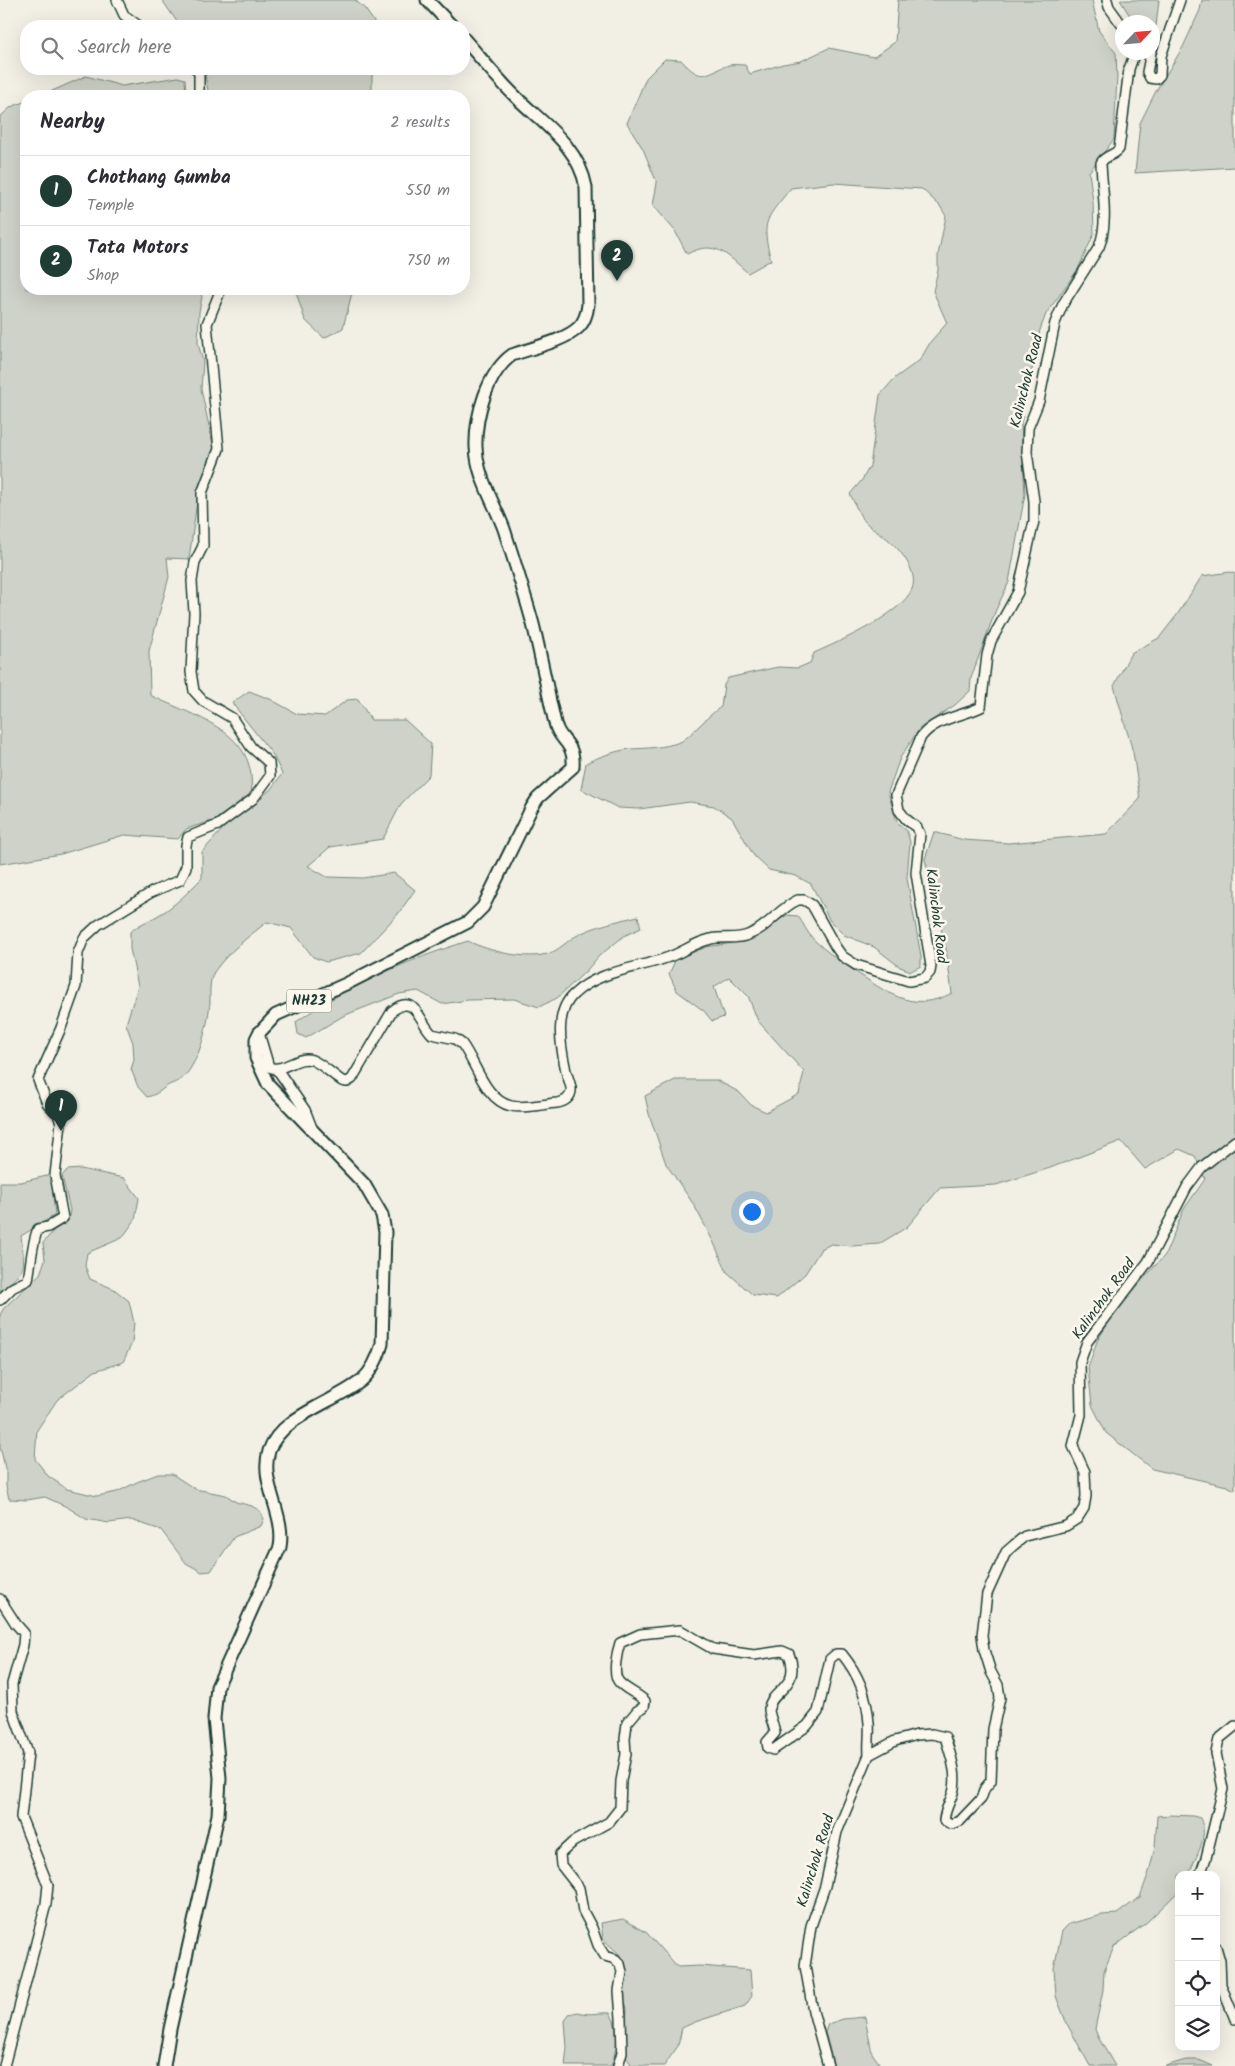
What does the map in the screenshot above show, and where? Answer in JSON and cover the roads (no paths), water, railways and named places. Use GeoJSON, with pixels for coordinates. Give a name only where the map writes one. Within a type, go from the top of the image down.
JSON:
{"type":"FeatureCollection","features":[{"type":"Feature","properties":{"kind":"main road"},"geometry":{"type":"LineString","coordinates":[[428,0],[446,20]]}},
{"type":"Feature","properties":{"kind":"main road","name":"NH23"},"geometry":{"type":"LineString","coordinates":[[259,1033],[276,1015],[348,983],[468,922],[483,907],[538,798],[573,767],[574,755],[555,727],[533,624],[503,528],[480,472],[477,458],[476,433],[489,388],[505,360],[512,355],[569,333],[578,327],[584,319],[588,305],[586,187],[581,168],[571,149],[512,93],[470,46]]}},
{"type":"Feature","properties":{"kind":"main road"},"geometry":{"type":"LineString","coordinates":[[164,2066],[170,2030],[218,1815],[220,1778],[214,1720],[217,1687],[280,1547],[282,1538],[279,1517],[267,1478],[266,1463],[270,1448],[280,1434],[293,1422],[362,1380],[377,1361],[382,1344],[385,1232],[382,1215],[364,1184],[280,1097],[264,1076],[256,1058],[255,1045],[259,1033]]}},
{"type":"Feature","properties":{"kind":"street"},"geometry":{"type":"LineString","coordinates":[[117,0],[124,15],[130,20]]}},
{"type":"Feature","properties":{"kind":"street"},"geometry":{"type":"LineString","coordinates":[[1107,0],[1115,15]]}},
{"type":"Feature","properties":{"kind":"street"},"geometry":{"type":"LineString","coordinates":[[1149,60],[1147,72],[1150,78],[1156,79],[1160,75],[1161,56],[1180,0]]}},
{"type":"Feature","properties":{"kind":"street","name":"Kalinchok Road"},"geometry":{"type":"LineString","coordinates":[[273,1068],[307,1059],[342,1081],[350,1081],[392,1011],[406,1005],[416,1010],[432,1034],[455,1039],[462,1044],[488,1088],[498,1100],[512,1106],[563,1102],[570,1094],[571,1088],[564,1060],[561,1017],[564,1006],[576,992],[614,972],[660,960],[702,941],[714,938],[741,938],[761,928],[798,900],[804,900],[812,906],[842,956],[856,965],[909,981],[925,978],[930,972],[931,966],[916,873],[920,834],[917,828],[899,810],[896,794],[921,737],[926,731],[943,720],[964,715],[982,707],[985,668],[991,641],[1018,592],[1034,521],[1034,501],[1027,452],[1028,428],[1039,401],[1055,323],[1063,304],[1099,247],[1102,239],[1104,222],[1101,163],[1106,157],[1116,153],[1119,149],[1129,69],[1132,60]]}},
{"type":"Feature","properties":{"kind":"street"},"geometry":{"type":"LineString","coordinates":[[199,75],[200,90]]}},
{"type":"Feature","properties":{"kind":"street"},"geometry":{"type":"LineString","coordinates":[[0,1300],[12,1288],[28,1280],[34,1248],[34,1237],[38,1229],[48,1227],[63,1218],[55,1175],[61,1123],[58,1114],[48,1102],[38,1080],[61,1028],[76,986],[78,953],[84,938],[98,925],[152,892],[180,880],[186,867],[188,837],[218,825],[253,799],[270,776],[269,763],[251,747],[232,718],[203,701],[194,691],[192,672],[194,613],[192,580],[195,562],[203,546],[202,493],[219,449],[207,324],[219,295]]}},
{"type":"Feature","properties":{"kind":"street"},"geometry":{"type":"LineString","coordinates":[[259,1033],[267,1062],[279,1072],[306,1110],[313,1131]]}},
{"type":"Feature","properties":{"kind":"street","name":"Kalinchok Road"},"geometry":{"type":"LineString","coordinates":[[828,2066],[813,2010],[805,1966],[806,1948],[811,1926],[826,1886],[837,1832],[869,1755],[895,1741],[917,1735],[932,1734],[945,1737],[955,1777],[952,1798],[945,1810],[944,1820],[951,1824],[960,1821],[981,1799],[985,1788],[991,1781],[993,1729],[1000,1698],[998,1685],[991,1672],[984,1650],[982,1635],[987,1594],[1006,1552],[1014,1544],[1025,1536],[1066,1526],[1077,1519],[1084,1508],[1086,1496],[1085,1472],[1073,1446],[1081,1415],[1080,1362],[1083,1350],[1087,1342],[1148,1262],[1192,1181],[1202,1167],[1235,1141]]}},
{"type":"Feature","properties":{"kind":"street"},"geometry":{"type":"LineString","coordinates":[[0,1599],[24,1633],[23,1645],[12,1684],[13,1711],[28,1753],[21,1817],[48,1885],[46,1904],[4,2066]]}},
{"type":"Feature","properties":{"kind":"street"},"geometry":{"type":"LineString","coordinates":[[618,2066],[622,2052],[622,2018],[618,1991],[622,1972],[620,1964],[615,1959],[605,1956],[598,1945],[592,1928],[582,1910],[579,1888],[561,1865],[560,1854],[573,1842],[609,1822],[620,1808],[620,1781],[626,1754],[624,1739],[627,1723],[637,1711],[644,1707],[645,1701],[618,1682],[616,1677],[617,1652],[620,1643],[640,1634],[680,1630],[712,1649],[754,1655],[782,1651],[789,1654],[793,1665],[790,1680],[772,1702],[769,1710],[775,1732],[767,1742],[768,1748],[773,1750],[807,1726],[818,1712],[830,1659],[836,1654],[842,1654],[858,1676],[864,1692],[869,1723],[869,1755]]}},
{"type":"Feature","properties":{"kind":"street"},"geometry":{"type":"LineString","coordinates":[[1201,1871],[1223,1789],[1216,1753],[1219,1739],[1235,1726]]}},
{"type":"Feature","properties":{"kind":"street"},"geometry":{"type":"LineString","coordinates":[[1220,1961],[1221,1985],[1235,2020]]}},
{"type":"Feature","properties":{"kind":"place","name":"Tata Motors"},"geometry":{"type":"Point","coordinates":[617,281]}},
{"type":"Feature","properties":{"kind":"place","name":"Chothang Gumba"},"geometry":{"type":"Point","coordinates":[61,1131]}}]}
